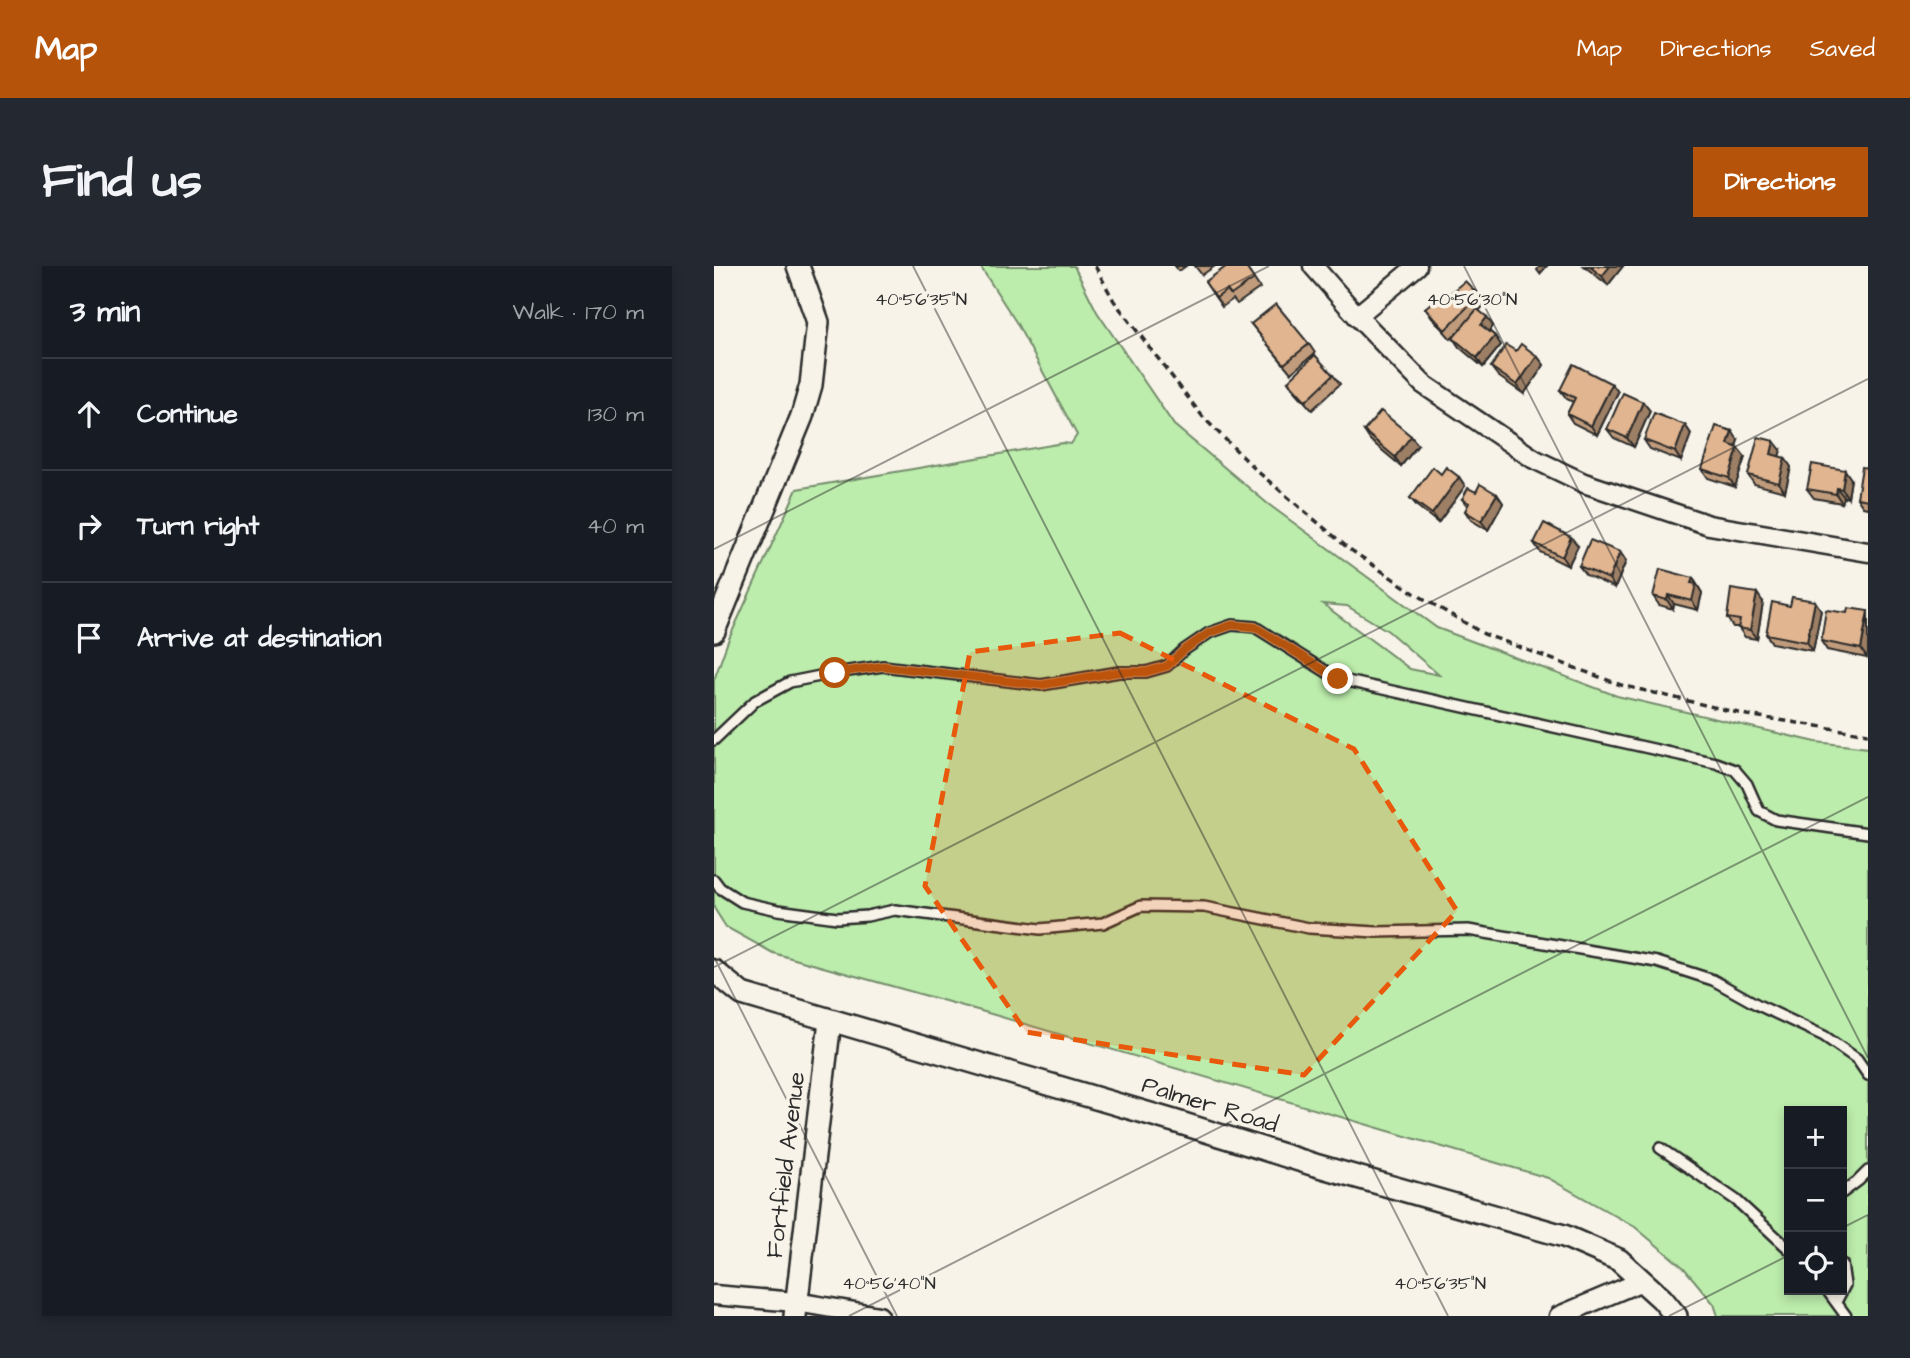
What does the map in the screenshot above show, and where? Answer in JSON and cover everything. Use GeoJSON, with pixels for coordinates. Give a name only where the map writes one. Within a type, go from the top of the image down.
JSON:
{"type":"FeatureCollection","features":[{"type":"Feature","properties":{"kind":"street"},"geometry":{"type":"LineString","coordinates":[[714,631],[802,416],[811,385],[818,322],[798,266]]}},
{"type":"Feature","properties":{"kind":"street"},"geometry":{"type":"LineString","coordinates":[[1313,266],[1423,384],[1534,459],[1584,483],[1709,525],[1868,552]]}},
{"type":"Feature","properties":{"kind":"street"},"geometry":{"type":"LineString","coordinates":[[1357,316],[1417,266]]}},
{"type":"Feature","properties":{"kind":"street","name":"Palmer Road"},"geometry":{"type":"LineString","coordinates":[[714,971],[742,995],[1564,1236],[1619,1260],[1662,1299],[1676,1316]]}},
{"type":"Feature","properties":{"kind":"street"},"geometry":{"type":"LineString","coordinates":[[714,986],[742,995]]}},
{"type":"Feature","properties":{"kind":"street","name":"Fortfield Avenue"},"geometry":{"type":"LineString","coordinates":[[795,1309],[830,1021]]}},
{"type":"Feature","properties":{"kind":"street"},"geometry":{"type":"LineString","coordinates":[[1559,1316],[1642,1281]]}},
{"type":"Feature","properties":{"kind":"street"},"geometry":{"type":"LineString","coordinates":[[714,1295],[795,1309],[879,1316]]}},
{"type":"Feature","properties":{"kind":"lane"},"geometry":{"type":"LineString","coordinates":[[714,740],[755,701],[790,682],[883,666],[1041,685],[1118,672],[1146,672],[1167,666],[1209,633],[1232,625],[1255,627],[1338,679],[1716,763],[1735,770],[1747,784],[1759,811],[1776,820],[1868,833]]}},
{"type":"Feature","properties":{"kind":"lane"},"geometry":{"type":"LineString","coordinates":[[714,880],[720,888],[741,902],[838,918],[895,910],[1040,929],[1102,923],[1141,905],[1159,905],[1204,907],[1309,928],[1376,932],[1468,930],[1681,968],[1713,980],[1758,1006],[1824,1036],[1857,1059],[1868,1075]]}},
{"type":"Feature","properties":{"kind":"lane"},"geometry":{"type":"LineString","coordinates":[[1660,1148],[1736,1200],[1784,1244]]}},
{"type":"Feature","properties":{"kind":"lane"},"geometry":{"type":"LineString","coordinates":[[1847,1189],[1868,1171]]}},
{"type":"Feature","properties":{"kind":"lane"},"geometry":{"type":"LineString","coordinates":[[1831,1295],[1846,1316]]}},
{"type":"Feature","properties":{"kind":"lane"},"geometry":{"type":"LineString","coordinates":[[1836,1301],[1839,1295]]}},
{"type":"Feature","properties":{"kind":"path"},"geometry":{"type":"LineString","coordinates":[[1096,266],[1114,301],[1203,417],[1257,471],[1348,548],[1414,593],[1484,634],[1621,685],[1747,715],[1868,734]]}},
{"type":"Feature","properties":{"kind":"highlighted area"},"geometry":{"type":"Polygon","coordinates":[[[1120,633],[1354,749],[1457,911],[1304,1075],[1026,1032],[925,886],[970,652],[1120,633]]]}},
{"type":"Feature","properties":{"kind":"green space"},"geometry":{"type":"Polygon","coordinates":[[[980,266],[1074,266],[1097,312],[1174,425],[1268,504],[1437,628],[1617,696],[1816,742],[1868,748],[1868,1316],[1718,1316],[1714,1304],[1684,1268],[1635,1227],[1548,1178],[981,1011],[773,953],[726,927],[714,908],[714,680],[728,641],[797,489],[1063,443],[1071,444],[1077,435],[1016,322],[980,266]],[[1323,604],[1410,669],[1439,675],[1388,631],[1347,606],[1323,604]]]}},
{"type":"Feature","properties":{"kind":"building"},"geometry":{"type":"Polygon","coordinates":[[[1227,266],[1245,266],[1254,279],[1231,295],[1227,290],[1216,298],[1205,282],[1227,266]]]}},
{"type":"Feature","properties":{"kind":"building"},"geometry":{"type":"Polygon","coordinates":[[[1589,266],[1610,266],[1602,276],[1589,266]]]}},
{"type":"Feature","properties":{"kind":"building"},"geometry":{"type":"Polygon","coordinates":[[[1465,281],[1479,295],[1445,330],[1425,308],[1445,291],[1449,294],[1465,281]]]}},
{"type":"Feature","properties":{"kind":"building"},"geometry":{"type":"Polygon","coordinates":[[[1276,304],[1309,344],[1284,364],[1251,324],[1276,304]]]}},
{"type":"Feature","properties":{"kind":"building"},"geometry":{"type":"Polygon","coordinates":[[[1477,309],[1487,317],[1481,325],[1495,336],[1477,358],[1453,338],[1477,309]]]}},
{"type":"Feature","properties":{"kind":"building"},"geometry":{"type":"Polygon","coordinates":[[[1521,344],[1537,356],[1517,385],[1491,367],[1506,345],[1516,351],[1521,344]]]}},
{"type":"Feature","properties":{"kind":"building"},"geometry":{"type":"Polygon","coordinates":[[[1315,355],[1333,375],[1306,401],[1288,381],[1315,355]]]}},
{"type":"Feature","properties":{"kind":"building"},"geometry":{"type":"Polygon","coordinates":[[[1573,364],[1612,384],[1591,426],[1567,414],[1575,398],[1560,390],[1573,364]]]}},
{"type":"Feature","properties":{"kind":"building"},"geometry":{"type":"Polygon","coordinates":[[[1623,393],[1643,402],[1627,438],[1607,429],[1623,393]]]}},
{"type":"Feature","properties":{"kind":"building"},"geometry":{"type":"Polygon","coordinates":[[[1381,411],[1411,436],[1395,457],[1364,431],[1381,411]]]}},
{"type":"Feature","properties":{"kind":"building"},"geometry":{"type":"Polygon","coordinates":[[[1654,413],[1685,425],[1675,452],[1644,440],[1654,413]]]}},
{"type":"Feature","properties":{"kind":"building"},"geometry":{"type":"Polygon","coordinates":[[[1716,426],[1732,431],[1728,444],[1738,448],[1729,478],[1702,469],[1716,426]]]}},
{"type":"Feature","properties":{"kind":"building"},"geometry":{"type":"Polygon","coordinates":[[[1758,437],[1774,441],[1771,454],[1785,458],[1779,483],[1748,475],[1758,437]]]}},
{"type":"Feature","properties":{"kind":"building"},"geometry":{"type":"Polygon","coordinates":[[[1812,464],[1845,470],[1842,489],[1837,488],[1836,494],[1807,489],[1812,464]]]}},
{"type":"Feature","properties":{"kind":"building"},"geometry":{"type":"Polygon","coordinates":[[[1433,467],[1441,474],[1446,467],[1459,477],[1432,514],[1410,498],[1433,467]]]}},
{"type":"Feature","properties":{"kind":"building"},"geometry":{"type":"Polygon","coordinates":[[[1862,467],[1868,468],[1868,500],[1857,498],[1862,467]]]}},
{"type":"Feature","properties":{"kind":"building"},"geometry":{"type":"Polygon","coordinates":[[[1480,484],[1497,494],[1481,521],[1465,511],[1469,503],[1462,499],[1468,488],[1476,492],[1480,484]]]}},
{"type":"Feature","properties":{"kind":"building"},"geometry":{"type":"Polygon","coordinates":[[[1544,523],[1571,537],[1562,557],[1534,543],[1544,523]]]}},
{"type":"Feature","properties":{"kind":"building"},"geometry":{"type":"Polygon","coordinates":[[[1590,540],[1620,552],[1609,579],[1579,566],[1590,540]]]}},
{"type":"Feature","properties":{"kind":"building"},"geometry":{"type":"Polygon","coordinates":[[[1660,569],[1693,578],[1691,583],[1696,584],[1692,601],[1668,595],[1667,600],[1653,596],[1660,569]]]}},
{"type":"Feature","properties":{"kind":"building"},"geometry":{"type":"Polygon","coordinates":[[[1731,589],[1757,593],[1750,630],[1738,628],[1740,620],[1727,618],[1731,589]]]}},
{"type":"Feature","properties":{"kind":"building"},"geometry":{"type":"Polygon","coordinates":[[[1792,597],[1815,601],[1807,642],[1766,634],[1772,602],[1790,606],[1792,597]]]}},
{"type":"Feature","properties":{"kind":"building"},"geometry":{"type":"Polygon","coordinates":[[[1848,608],[1868,611],[1861,649],[1821,641],[1826,610],[1847,613],[1848,608]]]}},
{"type":"Feature","properties":{"kind":"route"},"geometry":{"type":"LineString","coordinates":[[835,673],[883,666],[1041,685],[1118,672],[1146,672],[1167,666],[1209,633],[1232,625],[1255,627],[1338,679]]}}]}
